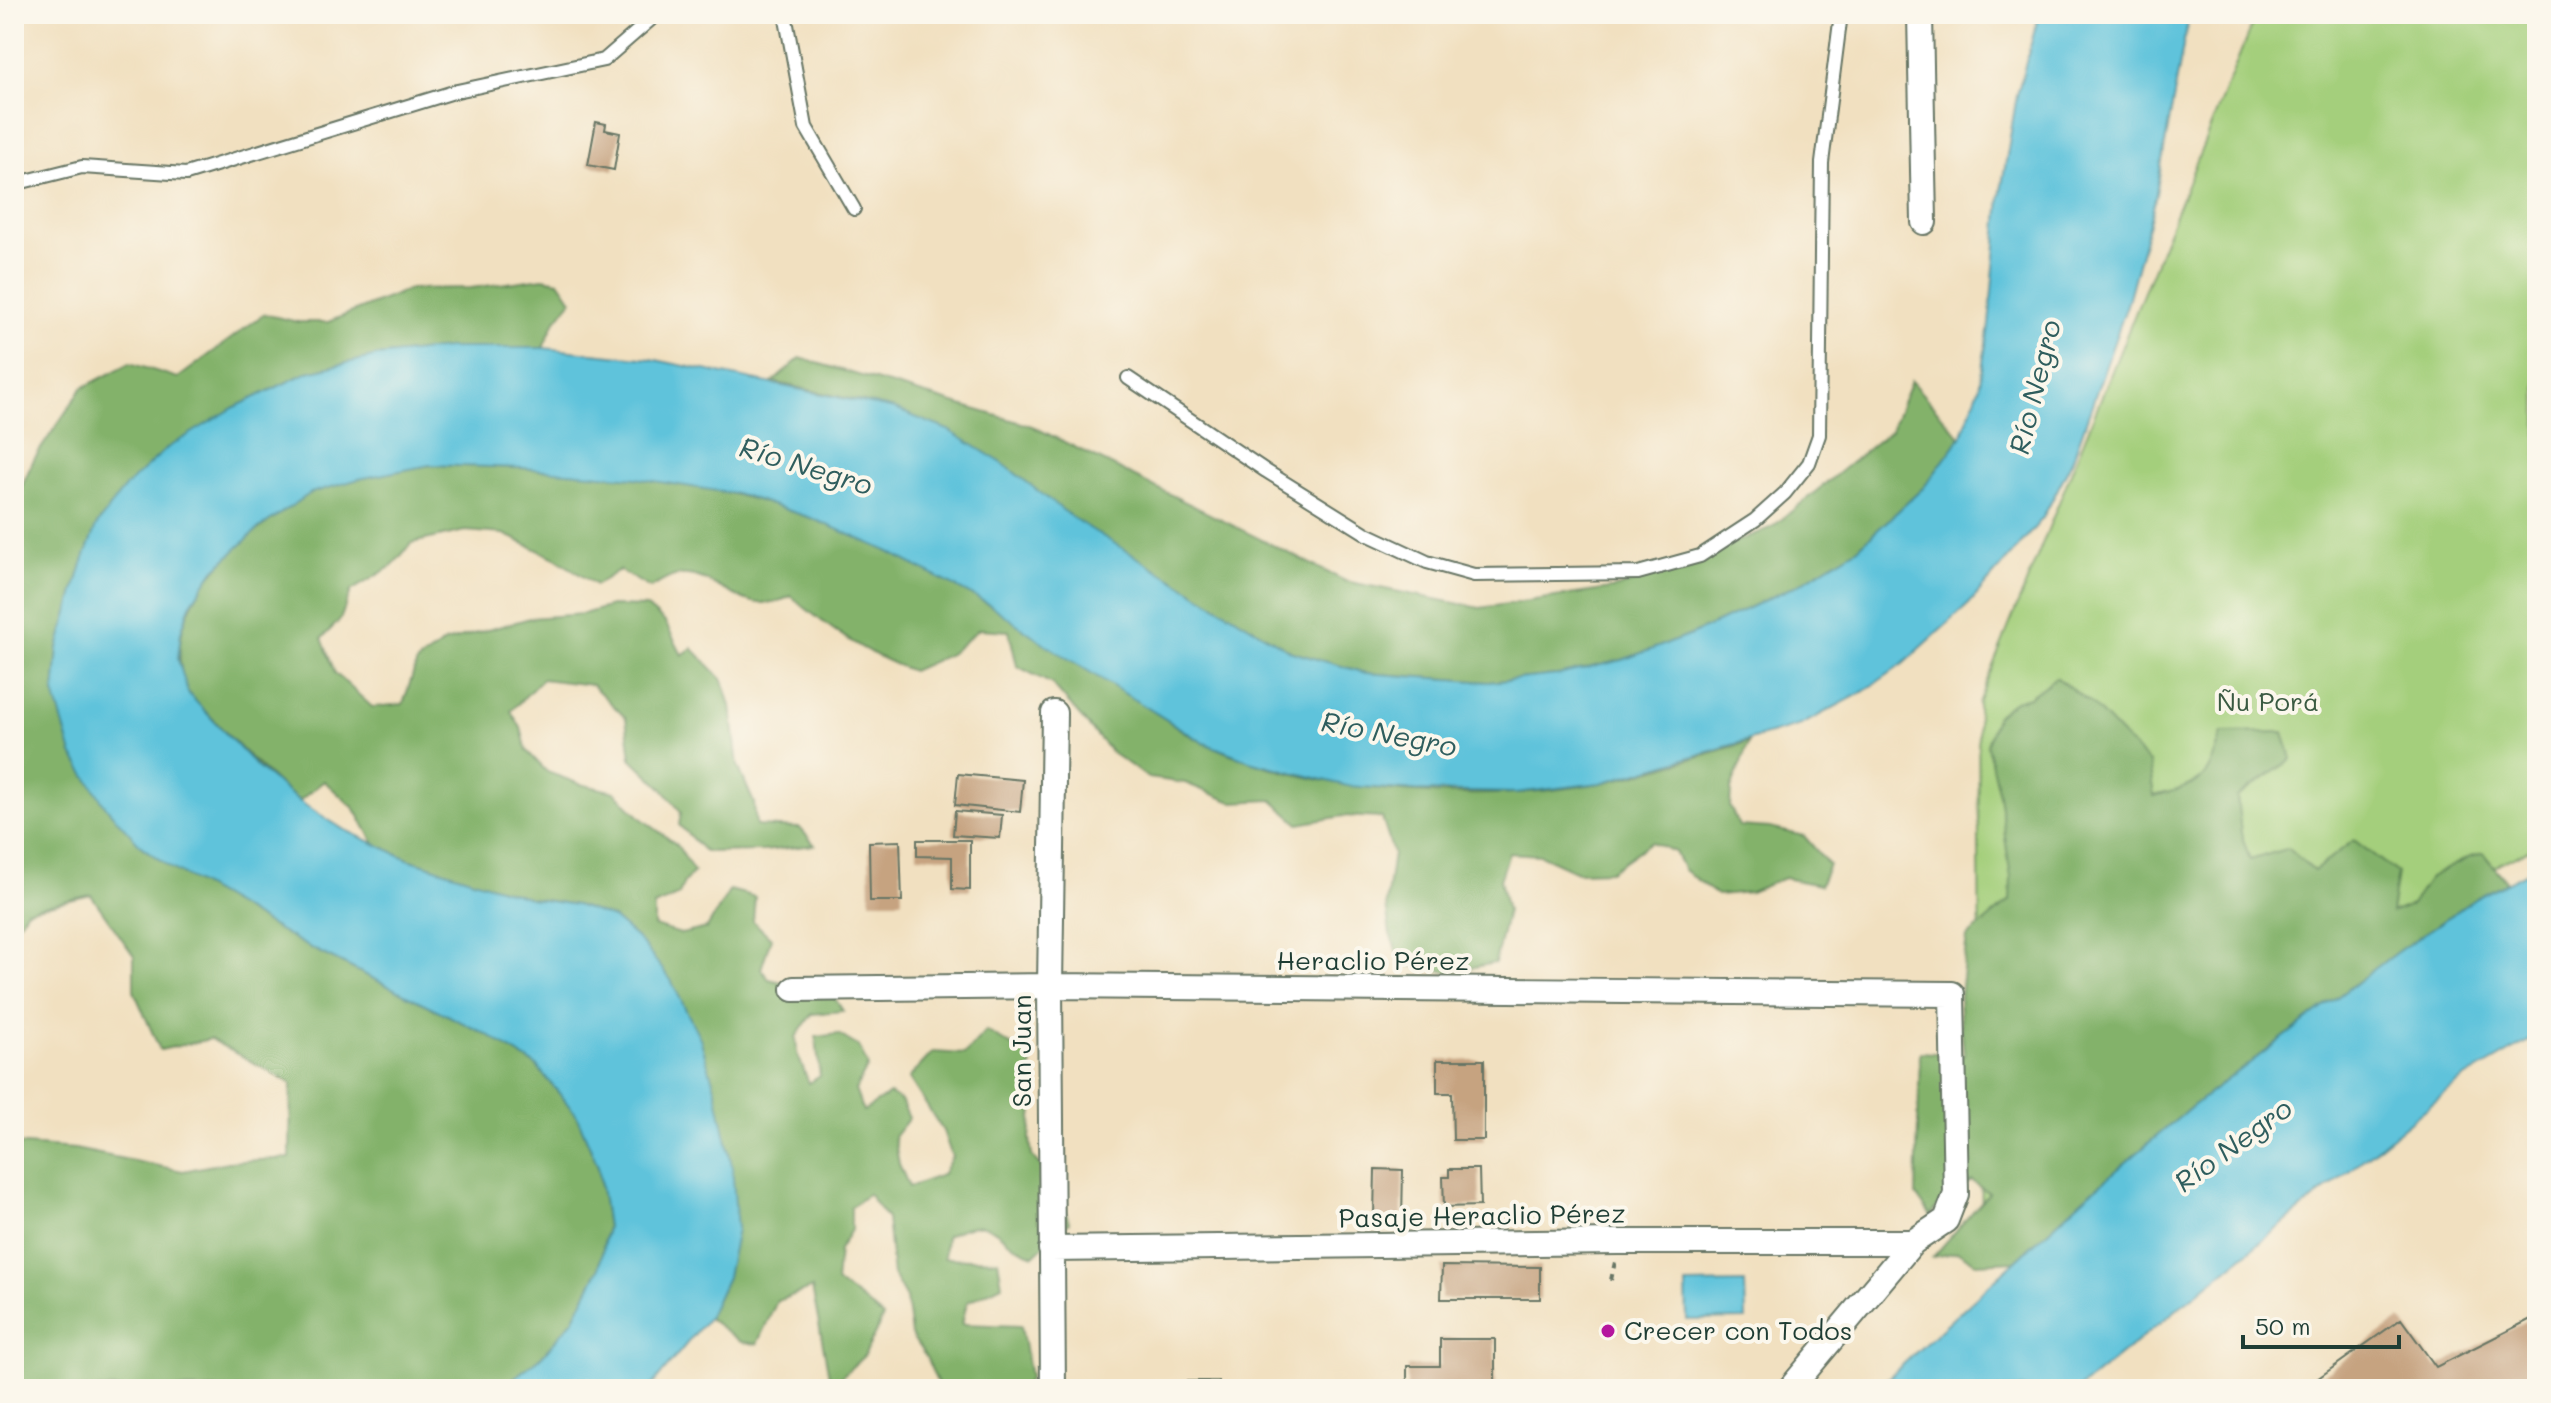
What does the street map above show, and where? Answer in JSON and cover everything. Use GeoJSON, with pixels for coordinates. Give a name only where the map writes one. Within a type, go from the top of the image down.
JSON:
{"type":"FeatureCollection","features":[{"type":"Feature","properties":{"kind":"street"},"geometry":{"type":"LineString","coordinates":[[1920,14],[1924,222]]}},
{"type":"Feature","properties":{"kind":"street","name":"San Juan"},"geometry":{"type":"LineString","coordinates":[[1053,1389],[1050,986],[1054,713]]}},
{"type":"Feature","properties":{"kind":"street","name":"Heraclio Pérez"},"geometry":{"type":"LineString","coordinates":[[794,989],[1050,986],[1952,994],[1956,1194],[1946,1220],[1913,1242]]}},
{"type":"Feature","properties":{"kind":"street"},"geometry":{"type":"LineString","coordinates":[[1790,1389],[1913,1242]]}},
{"type":"Feature","properties":{"kind":"street","name":"Pasaje Heraclio Pérez"},"geometry":{"type":"LineString","coordinates":[[1051,1249],[1913,1242]]}},
{"type":"Feature","properties":{"kind":"lane"},"geometry":{"type":"LineString","coordinates":[[14,184],[82,167],[186,174],[457,91],[604,60],[657,14]]}},
{"type":"Feature","properties":{"kind":"lane"},"geometry":{"type":"LineString","coordinates":[[785,14],[806,127],[854,209]]}},
{"type":"Feature","properties":{"kind":"lane"},"geometry":{"type":"LineString","coordinates":[[1128,378],[1266,471],[1367,534],[1427,562],[1474,575],[1638,573],[1700,556],[1755,520],[1785,493],[1809,463],[1819,435],[1822,163],[1841,14]]}},
{"type":"Feature","properties":{"kind":"green space","name":"Ñu Porá"},"geometry":{"type":"Polygon","coordinates":[[[2256,14],[2537,14],[2537,846],[2500,863],[1982,1252],[1978,703],[2256,14]]]}},
{"type":"Feature","properties":{"kind":"green space"},"geometry":{"type":"Polygon","coordinates":[[[543,278],[559,281],[572,300],[554,323],[543,348],[447,348],[377,356],[308,372],[233,408],[82,564],[58,648],[54,693],[142,847],[170,867],[305,945],[488,1035],[537,1066],[576,1114],[598,1166],[607,1227],[599,1269],[573,1320],[542,1356],[500,1389],[14,1389],[14,1144],[75,1149],[183,1171],[228,1162],[290,1158],[291,1083],[210,1039],[160,1050],[134,991],[134,956],[91,895],[27,910],[14,930],[14,503],[34,459],[82,388],[130,363],[178,378],[264,314],[298,322],[328,322],[410,289],[471,288],[543,278]]]}},
{"type":"Feature","properties":{"kind":"green space"},"geometry":{"type":"Polygon","coordinates":[[[800,358],[1032,426],[1345,581],[1480,608],[1617,588],[1771,528],[1891,430],[1911,381],[1961,437],[1924,487],[1858,548],[1797,585],[1691,635],[1622,660],[1558,675],[1488,682],[1366,673],[1292,652],[1072,518],[1002,463],[895,409],[773,382],[800,358]]]}},
{"type":"Feature","properties":{"kind":"green space"},"geometry":{"type":"Polygon","coordinates":[[[430,465],[575,471],[671,482],[719,491],[811,518],[901,557],[968,592],[1198,740],[1298,775],[1400,791],[1452,794],[1553,790],[1600,783],[1749,742],[1731,789],[1730,807],[1739,826],[1770,828],[1804,836],[1829,865],[1820,885],[1784,878],[1751,892],[1717,895],[1684,870],[1675,852],[1651,842],[1610,871],[1577,872],[1540,855],[1509,853],[1500,880],[1507,911],[1495,963],[1450,972],[1402,964],[1390,934],[1386,904],[1393,853],[1382,818],[1343,816],[1299,824],[1272,800],[1232,802],[1185,783],[1149,778],[1112,753],[1052,684],[1017,666],[1009,631],[979,629],[950,654],[912,671],[878,657],[848,639],[791,596],[758,603],[705,580],[679,575],[650,588],[619,570],[596,585],[555,558],[504,534],[465,531],[412,543],[392,566],[351,591],[340,620],[322,638],[335,673],[372,707],[403,704],[417,662],[445,642],[530,618],[583,614],[611,606],[647,607],[665,622],[682,655],[692,648],[723,680],[731,706],[738,766],[754,803],[756,826],[800,828],[815,845],[764,851],[705,852],[679,825],[681,812],[631,758],[626,718],[592,685],[542,679],[511,711],[521,728],[527,751],[547,772],[615,792],[641,818],[677,845],[694,872],[684,882],[679,895],[654,906],[654,926],[681,934],[707,928],[730,890],[755,897],[753,921],[771,938],[761,969],[769,979],[832,994],[843,1011],[812,1014],[796,1037],[797,1053],[809,1083],[820,1076],[816,1037],[838,1034],[859,1047],[868,1066],[855,1090],[863,1111],[890,1094],[901,1101],[909,1118],[894,1137],[899,1164],[909,1187],[942,1175],[952,1157],[943,1131],[909,1078],[933,1052],[965,1054],[986,1031],[1030,1056],[1035,1090],[1030,1138],[1032,1156],[1057,1184],[1069,1222],[1034,1255],[986,1226],[963,1228],[946,1236],[944,1258],[998,1260],[1002,1285],[967,1302],[962,1324],[1021,1326],[1030,1377],[1023,1389],[940,1389],[927,1359],[911,1335],[906,1298],[893,1275],[887,1219],[868,1194],[851,1207],[851,1230],[839,1250],[836,1283],[883,1317],[864,1356],[831,1386],[812,1288],[777,1301],[757,1344],[741,1342],[708,1318],[727,1277],[639,940],[613,918],[576,905],[530,898],[459,876],[375,844],[355,809],[324,781],[299,801],[253,760],[194,701],[187,690],[180,662],[181,636],[189,611],[202,588],[238,546],[312,492],[355,478],[430,465]]]}},
{"type":"Feature","properties":{"kind":"green space"},"geometry":{"type":"Polygon","coordinates":[[[2056,677],[2093,705],[2149,763],[2154,796],[2201,779],[2212,763],[2222,733],[2284,732],[2292,759],[2237,797],[2241,833],[2250,860],[2288,848],[2314,871],[2354,840],[2397,873],[2391,913],[2411,905],[2430,877],[2483,853],[2507,882],[2476,898],[2397,952],[2194,1105],[2015,1261],[1976,1263],[1958,1252],[1933,1257],[1989,1193],[1972,1181],[1945,1195],[1931,1216],[1916,1195],[1920,1052],[1964,1055],[1959,1002],[1967,937],[2010,901],[2011,878],[1999,795],[1987,745],[1996,716],[2056,677]]]}},
{"type":"Feature","properties":{"kind":"water","name":"Río Negro"},"geometry":{"type":"Polygon","coordinates":[[[2039,14],[2189,14],[2154,204],[2127,305],[2072,461],[2043,518],[1969,604],[1903,664],[1863,692],[1801,725],[1601,783],[1516,793],[1347,786],[1253,762],[1204,743],[1048,646],[987,603],[885,550],[811,518],[742,495],[635,478],[522,468],[430,465],[359,479],[311,493],[259,528],[214,570],[190,605],[181,632],[178,659],[188,693],[258,768],[299,801],[343,829],[408,859],[530,898],[576,905],[613,918],[639,940],[671,980],[700,1038],[716,1091],[732,1166],[737,1229],[727,1277],[708,1318],[649,1389],[500,1389],[542,1356],[573,1320],[599,1269],[607,1227],[598,1166],[576,1114],[537,1066],[488,1035],[305,945],[170,867],[142,847],[108,810],[72,754],[54,693],[58,648],[96,526],[125,487],[167,448],[233,408],[308,372],[377,356],[447,348],[543,348],[651,359],[895,409],[948,430],[1002,463],[1073,518],[1292,652],[1366,673],[1488,682],[1558,675],[1622,660],[1691,635],[1797,585],[1858,548],[1924,487],[1961,437],[1979,388],[1989,325],[2000,197],[2017,95],[2039,14]]]}},
{"type":"Feature","properties":{"kind":"water","name":"Río Negro"},"geometry":{"type":"Polygon","coordinates":[[[2537,867],[2537,1036],[2463,1079],[2078,1389],[1876,1389],[2086,1196],[2194,1105],[2397,952],[2476,898],[2537,867]]]}},
{"type":"Feature","properties":{"kind":"water"},"geometry":{"type":"Polygon","coordinates":[[[1745,1283],[1746,1319],[1687,1320],[1686,1284],[1745,1283]]]}},
{"type":"Feature","properties":{"kind":"building"},"geometry":{"type":"Polygon","coordinates":[[[596,122],[606,124],[605,130],[620,133],[614,170],[588,165],[596,122]]]}},
{"type":"Feature","properties":{"kind":"building"},"geometry":{"type":"Polygon","coordinates":[[[958,774],[1023,780],[1020,812],[955,805],[958,774]]]}},
{"type":"Feature","properties":{"kind":"building"},"geometry":{"type":"Polygon","coordinates":[[[955,811],[1002,815],[1000,838],[953,835],[955,811]]]}},
{"type":"Feature","properties":{"kind":"building"},"geometry":{"type":"Polygon","coordinates":[[[917,840],[970,840],[970,890],[952,889],[952,857],[917,856],[917,840]]]}},
{"type":"Feature","properties":{"kind":"building"},"geometry":{"type":"Polygon","coordinates":[[[900,841],[902,901],[870,901],[869,842],[900,841]]]}},
{"type":"Feature","properties":{"kind":"building"},"geometry":{"type":"Polygon","coordinates":[[[1437,1060],[1484,1060],[1484,1140],[1453,1140],[1452,1093],[1437,1093],[1437,1060]]]}},
{"type":"Feature","properties":{"kind":"building"},"geometry":{"type":"Polygon","coordinates":[[[1375,1169],[1403,1170],[1402,1219],[1374,1218],[1375,1169]]]}},
{"type":"Feature","properties":{"kind":"building"},"geometry":{"type":"Polygon","coordinates":[[[1449,1169],[1479,1169],[1480,1206],[1444,1207],[1443,1177],[1449,1177],[1449,1169]]]}},
{"type":"Feature","properties":{"kind":"building"},"geometry":{"type":"Polygon","coordinates":[[[1442,1266],[1540,1267],[1540,1299],[1441,1299],[1442,1266]]]}},
{"type":"Feature","properties":{"kind":"building"},"geometry":{"type":"Polygon","coordinates":[[[2537,1316],[2537,1389],[2303,1389],[2401,1319],[2436,1367],[2537,1316]]]}},
{"type":"Feature","properties":{"kind":"building"},"geometry":{"type":"Polygon","coordinates":[[[1440,1339],[1495,1339],[1495,1389],[1407,1389],[1407,1366],[1440,1366],[1440,1339]]]}},
{"type":"Feature","properties":{"kind":"building"},"geometry":{"type":"Polygon","coordinates":[[[1174,1381],[1219,1381],[1219,1389],[1174,1389],[1174,1381]]]}},
{"type":"Feature","properties":{"kind":"place","name":"Crecer con Todos"},"geometry":{"type":"Point","coordinates":[1608,1331]}}]}
